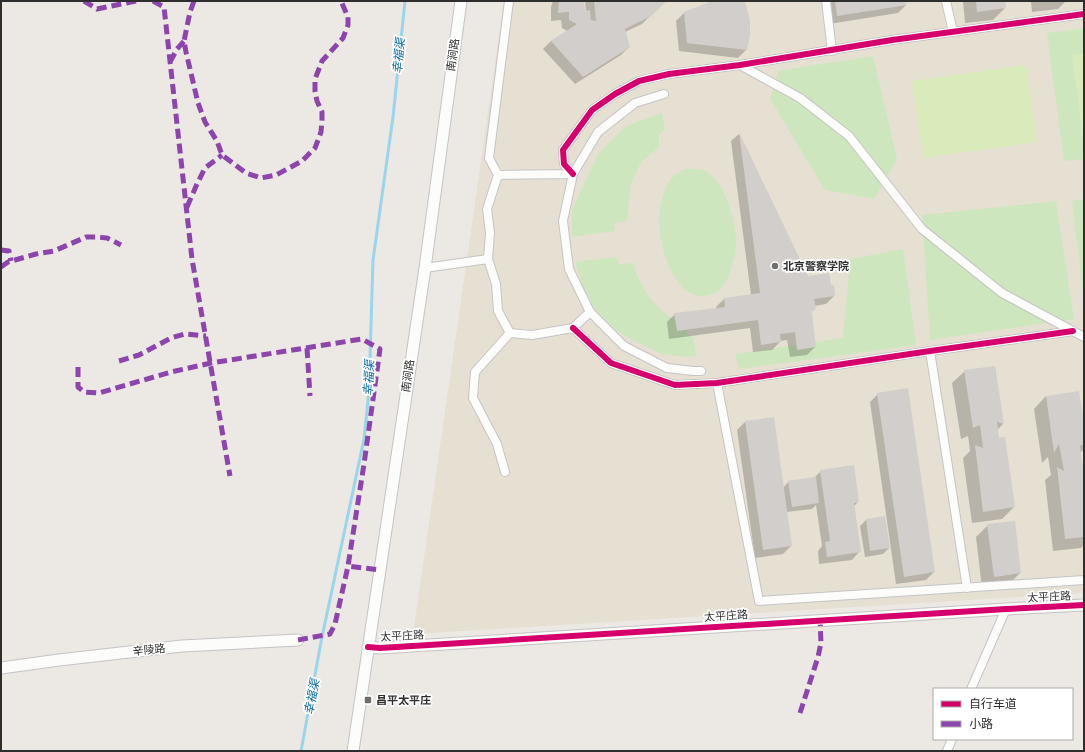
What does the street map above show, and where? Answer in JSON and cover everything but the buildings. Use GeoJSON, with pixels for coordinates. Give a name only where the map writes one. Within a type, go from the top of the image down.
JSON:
{"type":"FeatureCollection","features":[{"type":"Feature","properties":{"kind":"street","name":"南涧路"},"geometry":{"type":"LineString","coordinates":[[353,751],[425,268],[460,1]]}},
{"type":"Feature","properties":{"kind":"street"},"geometry":{"type":"LineString","coordinates":[[509,1],[489,158],[498,175],[487,209],[490,233],[488,259],[496,284],[498,311],[510,333]]}},
{"type":"Feature","properties":{"kind":"street"},"geometry":{"type":"LineString","coordinates":[[826,1],[832,51]]}},
{"type":"Feature","properties":{"kind":"street"},"geometry":{"type":"LineString","coordinates":[[946,1],[953,32]]}},
{"type":"Feature","properties":{"kind":"street"},"geometry":{"type":"LineString","coordinates":[[573,174],[564,164],[563,150],[592,110],[615,94],[639,81],[669,74],[832,51],[892,40],[1084,14]]}},
{"type":"Feature","properties":{"kind":"street"},"geometry":{"type":"LineString","coordinates":[[740,65],[800,98],[849,136],[922,229],[1002,293],[1084,337]]}},
{"type":"Feature","properties":{"kind":"street"},"geometry":{"type":"LineString","coordinates":[[664,94],[635,103],[598,132],[573,174],[563,221],[569,269],[590,312],[624,346],[667,368],[701,371]]}},
{"type":"Feature","properties":{"kind":"street"},"geometry":{"type":"LineString","coordinates":[[498,175],[573,174]]}},
{"type":"Feature","properties":{"kind":"street"},"geometry":{"type":"LineString","coordinates":[[425,268],[488,259]]}},
{"type":"Feature","properties":{"kind":"street"},"geometry":{"type":"LineString","coordinates":[[510,333],[532,336],[573,328],[590,312]]}},
{"type":"Feature","properties":{"kind":"street"},"geometry":{"type":"LineString","coordinates":[[573,328],[611,364],[676,385],[717,383],[1073,331]]}},
{"type":"Feature","properties":{"kind":"street"},"geometry":{"type":"LineString","coordinates":[[505,472],[498,444],[473,398],[475,372],[510,333]]}},
{"type":"Feature","properties":{"kind":"street"},"geometry":{"type":"LineString","coordinates":[[930,351],[967,588]]}},
{"type":"Feature","properties":{"kind":"street"},"geometry":{"type":"LineString","coordinates":[[717,383],[759,602],[1084,580]]}},
{"type":"Feature","properties":{"kind":"street","name":"太平庄路"},"geometry":{"type":"LineString","coordinates":[[368,647],[380,648],[1084,605]]}},
{"type":"Feature","properties":{"kind":"street"},"geometry":{"type":"LineString","coordinates":[[971,688],[1006,609]]}},
{"type":"Feature","properties":{"kind":"street","name":"辛陵路"},"geometry":{"type":"LineString","coordinates":[[1,668],[182,646],[298,640]]}},
{"type":"Feature","properties":{"kind":"street"},"geometry":{"type":"LineString","coordinates":[[947,751],[952,740]]}},
{"type":"Feature","properties":{"kind":"shaded area","name":"北京警察学院"},"geometry":{"type":"Polygon","coordinates":[[[504,1],[1084,1],[1084,593],[413,634],[504,1]]]}},
{"type":"Feature","properties":{"kind":"green space"},"geometry":{"type":"Polygon","coordinates":[[[1084,28],[1084,159],[1064,161],[1047,33],[1084,28]]]}},
{"type":"Feature","properties":{"kind":"green space"},"geometry":{"type":"Polygon","coordinates":[[[1084,53],[1084,137],[1083,137],[1072,55],[1084,53]]]}},
{"type":"Feature","properties":{"kind":"green space"},"geometry":{"type":"Polygon","coordinates":[[[873,56],[897,159],[874,199],[825,190],[770,99],[778,71],[873,56]]]}},
{"type":"Feature","properties":{"kind":"green space"},"geometry":{"type":"Polygon","coordinates":[[[1026,65],[1037,142],[923,158],[912,81],[1026,65]]]}},
{"type":"Feature","properties":{"kind":"green space"},"geometry":{"type":"Polygon","coordinates":[[[662,113],[665,130],[659,134],[659,147],[641,162],[630,187],[627,221],[614,223],[615,231],[572,237],[572,210],[598,154],[626,126],[662,113]]]}},
{"type":"Feature","properties":{"kind":"green space"},"geometry":{"type":"Polygon","coordinates":[[[684,169],[702,170],[712,176],[724,193],[732,214],[736,235],[734,259],[730,273],[725,282],[719,291],[713,294],[699,296],[688,292],[678,283],[665,256],[661,241],[659,215],[663,195],[668,183],[675,175],[684,169]]]}},
{"type":"Feature","properties":{"kind":"green space"},"geometry":{"type":"Polygon","coordinates":[[[1084,199],[1084,302],[1072,201],[1084,199]]]}},
{"type":"Feature","properties":{"kind":"green space"},"geometry":{"type":"Polygon","coordinates":[[[1056,201],[1074,319],[930,340],[922,215],[1056,201]]]}},
{"type":"Feature","properties":{"kind":"green space"},"geometry":{"type":"Polygon","coordinates":[[[903,249],[916,345],[739,369],[735,354],[843,338],[850,259],[903,249]]]}},
{"type":"Feature","properties":{"kind":"green space"},"geometry":{"type":"Polygon","coordinates":[[[616,257],[619,264],[633,263],[636,273],[646,293],[664,313],[686,326],[687,334],[693,337],[697,356],[688,357],[662,354],[634,341],[616,330],[595,309],[583,286],[575,262],[616,257]]]}},
{"type":"Feature","properties":{"kind":"waterway","name":"幸福渠"},"geometry":{"type":"LineString","coordinates":[[301,751],[321,642],[364,439],[369,391],[373,260],[393,117],[405,1]]}},
{"type":"Feature","properties":{"kind":"marked path"},"geometry":{"type":"LineString","coordinates":[[84,1],[97,9],[136,1]]}},
{"type":"Feature","properties":{"kind":"marked path"},"geometry":{"type":"LineString","coordinates":[[153,1],[164,7],[192,259],[230,476]]}},
{"type":"Feature","properties":{"kind":"marked path"},"geometry":{"type":"LineString","coordinates":[[194,1],[190,12],[184,41],[198,103],[205,122],[217,141],[222,155],[246,173],[261,178],[276,175],[302,161],[315,148],[321,132],[322,120],[322,112],[317,101],[315,91],[315,79],[322,61],[343,38],[348,25],[348,17],[341,1]]}},
{"type":"Feature","properties":{"kind":"marked path"},"geometry":{"type":"LineString","coordinates":[[170,62],[177,49],[184,41]]}},
{"type":"Feature","properties":{"kind":"marked path"},"geometry":{"type":"LineString","coordinates":[[187,207],[205,168],[222,155]]}},
{"type":"Feature","properties":{"kind":"marked path"},"geometry":{"type":"LineString","coordinates":[[1,267],[8,262],[36,254],[54,251],[86,237],[107,238],[121,245]]}},
{"type":"Feature","properties":{"kind":"marked path"},"geometry":{"type":"LineString","coordinates":[[1,250],[9,251],[11,261]]}},
{"type":"Feature","properties":{"kind":"marked path"},"geometry":{"type":"LineString","coordinates":[[119,361],[139,355],[171,338],[185,334],[206,336]]}},
{"type":"Feature","properties":{"kind":"marked path"},"geometry":{"type":"LineString","coordinates":[[78,367],[78,387],[84,392],[99,393],[171,372],[211,363],[362,339],[380,349],[348,566],[380,570]]}},
{"type":"Feature","properties":{"kind":"marked path"},"geometry":{"type":"LineString","coordinates":[[307,348],[310,396]]}},
{"type":"Feature","properties":{"kind":"marked path"},"geometry":{"type":"LineString","coordinates":[[298,640],[330,634],[335,624],[348,566]]}},
{"type":"Feature","properties":{"kind":"marked path"},"geometry":{"type":"LineString","coordinates":[[800,713],[818,657],[821,643],[820,620]]}},
{"type":"Feature","properties":{"kind":"cycle path"},"geometry":{"type":"LineString","coordinates":[[573,174],[564,164],[563,150],[592,110],[615,94],[639,81],[669,74],[740,65],[892,40],[1084,14]]}},
{"type":"Feature","properties":{"kind":"cycle path"},"geometry":{"type":"LineString","coordinates":[[573,328],[611,363],[675,385],[717,383],[1073,331]]}},
{"type":"Feature","properties":{"kind":"cycle path"},"geometry":{"type":"LineString","coordinates":[[368,647],[380,648],[1084,605]]}},
{"type":"Feature","properties":{"kind":"place","name":"北京警察学院"},"geometry":{"type":"Point","coordinates":[775,266]}},
{"type":"Feature","properties":{"kind":"place","name":"昌平太平庄"},"geometry":{"type":"Point","coordinates":[368,700]}}]}
